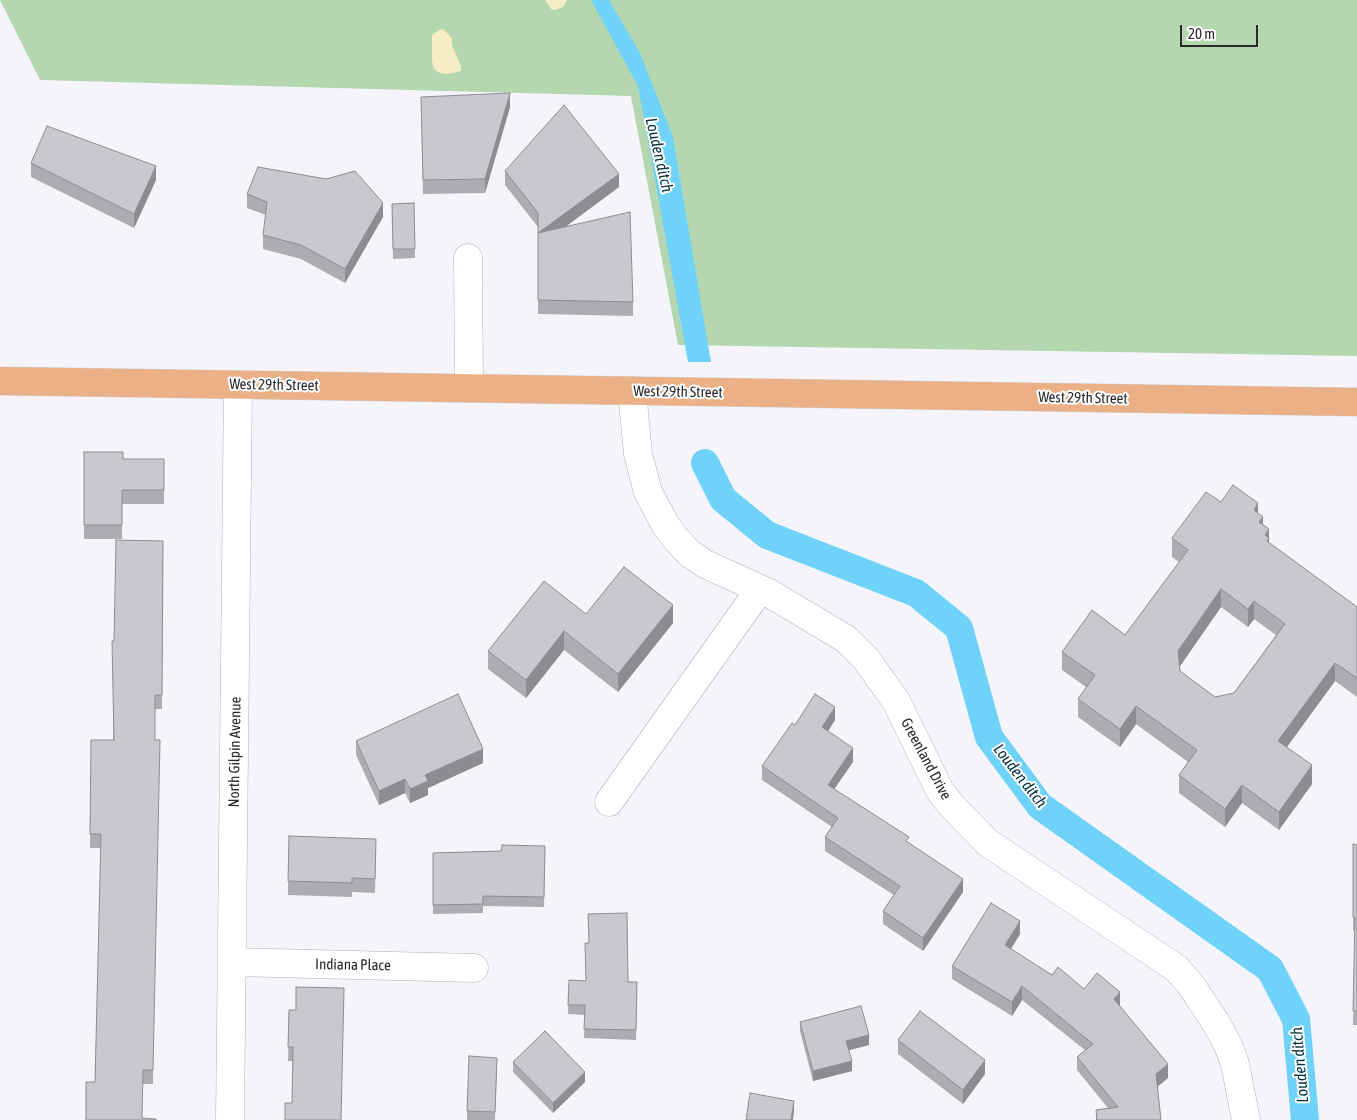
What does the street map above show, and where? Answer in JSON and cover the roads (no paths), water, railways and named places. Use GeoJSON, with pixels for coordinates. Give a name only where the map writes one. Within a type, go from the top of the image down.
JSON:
{"type":"FeatureCollection","features":[{"type":"Feature","properties":{"kind":"main road","name":"West 29th Street"},"geometry":{"type":"LineString","coordinates":[[0,381],[1357,402]]}},
{"type":"Feature","properties":{"kind":"street"},"geometry":{"type":"LineString","coordinates":[[468,258],[470,388]]}},
{"type":"Feature","properties":{"kind":"street","name":"North Gilpin Avenue"},"geometry":{"type":"LineString","coordinates":[[230,1120],[238,385]]}},
{"type":"Feature","properties":{"kind":"street","name":"Greenland Drive"},"geometry":{"type":"LineString","coordinates":[[632,391],[638,454],[648,492],[676,540],[689,553],[705,564],[760,589],[846,639],[866,659],[896,701],[940,791],[988,843],[1176,968],[1191,985],[1228,1045],[1235,1064],[1246,1120]]}},
{"type":"Feature","properties":{"kind":"street"},"geometry":{"type":"LineString","coordinates":[[609,802],[760,589]]}},
{"type":"Feature","properties":{"kind":"street","name":"Indiana Place"},"geometry":{"type":"LineString","coordinates":[[232,962],[474,968]]}},
{"type":"Feature","properties":{"kind":"water"},"geometry":{"type":"Polygon","coordinates":[[[591,0],[609,0],[640,53],[673,137],[711,362],[688,362],[638,86],[591,0]]]}},
{"type":"Feature","properties":{"kind":"waterway","name":"Louden ditch"},"geometry":{"type":"LineString","coordinates":[[705,463],[723,499],[767,535],[916,593],[959,628],[989,737],[1040,806],[1270,969],[1296,1019],[1305,1120]]}}]}
